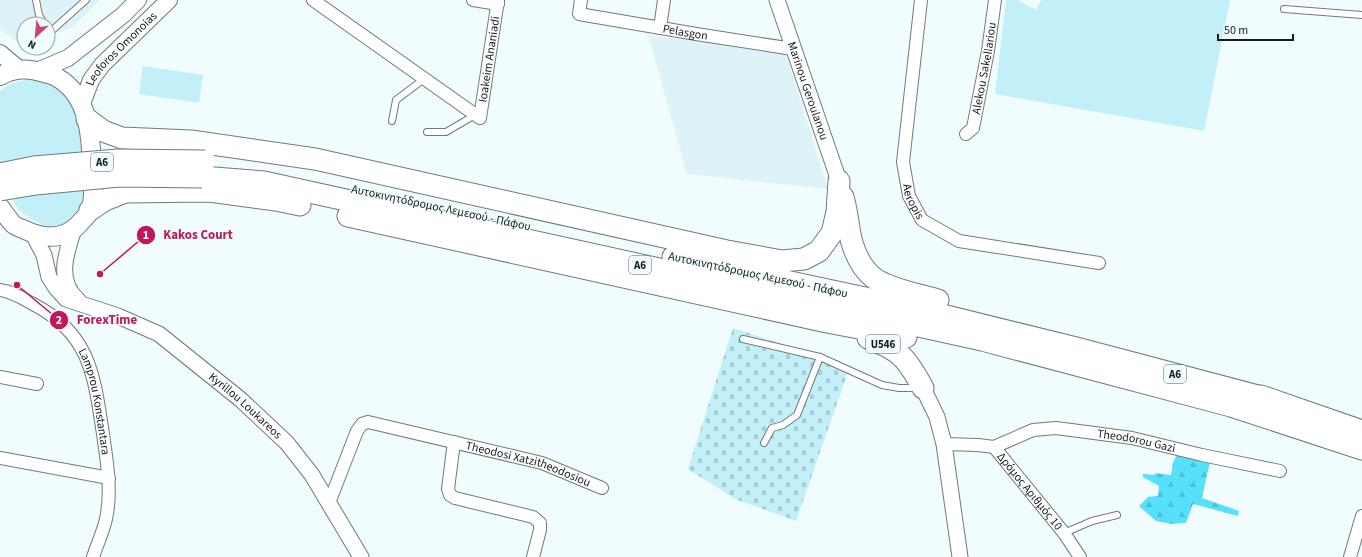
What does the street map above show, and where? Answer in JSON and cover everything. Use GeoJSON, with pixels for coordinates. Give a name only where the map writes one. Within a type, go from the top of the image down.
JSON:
{"type":"FeatureCollection","features":[{"type":"Feature","properties":{"kind":"highway"},"geometry":{"type":"LineString","coordinates":[[84,112],[103,130],[122,138],[191,141],[315,160],[727,251],[782,261],[804,259],[820,251],[832,233],[837,212],[839,181]]}},
{"type":"Feature","properties":{"kind":"highway","name":"Αυτοκινητόδρομος Λεμεσού - Πάφου"},"geometry":{"type":"LineString","coordinates":[[0,174],[34,167],[118,160],[203,169],[267,171],[926,311],[1076,348],[1273,400]]}},
{"type":"Feature","properties":{"kind":"highway","name":"Αυτοκινητόδρομος Λεμεσού - Πάφου"},"geometry":{"type":"LineString","coordinates":[[0,190],[36,184],[203,169],[982,340],[1231,406],[1362,449]]}},
{"type":"Feature","properties":{"kind":"highway"},"geometry":{"type":"LineString","coordinates":[[839,181],[847,210],[851,240],[860,262],[875,279],[897,289],[1182,365],[1273,400]]}},
{"type":"Feature","properties":{"kind":"highway"},"geometry":{"type":"LineString","coordinates":[[90,210],[105,200],[125,192],[209,191],[276,200],[827,322],[984,352],[1076,364]]}},
{"type":"Feature","properties":{"kind":"highway"},"geometry":{"type":"LineString","coordinates":[[727,251],[842,284],[926,311]]}},
{"type":"Feature","properties":{"kind":"highway","name":"U546"},"geometry":{"type":"LineString","coordinates":[[827,322],[886,345],[900,353],[911,367],[923,388]]}},
{"type":"Feature","properties":{"kind":"highway","name":"A6"},"geometry":{"type":"LineString","coordinates":[[1273,400],[1362,431]]}},
{"type":"Feature","properties":{"kind":"main road","name":"Leoforos Omonoias"},"geometry":{"type":"LineString","coordinates":[[37,71],[68,58],[123,15],[138,0]]}},
{"type":"Feature","properties":{"kind":"main road","name":"Leoforos Omonoias"},"geometry":{"type":"LineString","coordinates":[[84,112],[91,80],[102,65],[169,0]]}},
{"type":"Feature","properties":{"kind":"main road"},"geometry":{"type":"LineString","coordinates":[[0,53],[20,69]]}},
{"type":"Feature","properties":{"kind":"main road"},"geometry":{"type":"LineString","coordinates":[[0,76],[20,69],[37,71],[58,78],[72,90],[84,112],[90,142],[93,189],[90,210],[74,229],[58,236],[46,237],[33,234],[7,223],[0,206]]}},
{"type":"Feature","properties":{"kind":"street"},"geometry":{"type":"LineString","coordinates":[[313,0],[478,116]]}},
{"type":"Feature","properties":{"kind":"street"},"geometry":{"type":"LineString","coordinates":[[472,0],[498,2]]}},
{"type":"Feature","properties":{"kind":"street","name":"Pelasgon"},"geometry":{"type":"LineString","coordinates":[[581,0],[579,14],[793,49]]}},
{"type":"Feature","properties":{"kind":"street"},"geometry":{"type":"LineString","coordinates":[[660,28],[664,0]]}},
{"type":"Feature","properties":{"kind":"street","name":"Aeropis"},"geometry":{"type":"LineString","coordinates":[[921,0],[903,162],[909,196],[922,220],[959,241],[1099,263]]}},
{"type":"Feature","properties":{"kind":"street","name":"Alekou Sakellariou"},"geometry":{"type":"LineString","coordinates":[[966,134],[973,128],[988,51],[995,0]]}},
{"type":"Feature","properties":{"kind":"street","name":"Marinou Geroulanou"},"geometry":{"type":"LineString","coordinates":[[778,1],[839,181]]}},
{"type":"Feature","properties":{"kind":"street","name":"Ioakeim Ananiadi"},"geometry":{"type":"LineString","coordinates":[[478,116],[498,2]]}},
{"type":"Feature","properties":{"kind":"street","name":"Kyrillou Loukareos"},"geometry":{"type":"LineString","coordinates":[[74,229],[65,259],[66,282],[72,295],[84,305]]}},
{"type":"Feature","properties":{"kind":"street","name":"Kyrillou Loukareos"},"geometry":{"type":"LineString","coordinates":[[33,234],[44,255],[49,277],[66,299],[118,316],[159,334],[240,399],[287,443],[312,475],[361,557]]}},
{"type":"Feature","properties":{"kind":"street","name":"Lamprou Konstantara"},"geometry":{"type":"LineString","coordinates":[[0,290],[10,292],[43,309],[62,324],[80,344],[92,372],[109,478],[106,519],[93,557]]}},
{"type":"Feature","properties":{"kind":"street"},"geometry":{"type":"LineString","coordinates":[[0,377],[37,384]]}},
{"type":"Feature","properties":{"kind":"street","name":"U546"},"geometry":{"type":"LineString","coordinates":[[923,388],[937,417],[944,444],[960,557]]}},
{"type":"Feature","properties":{"kind":"street","name":"Theodosi Xatzitheodosiou"},"geometry":{"type":"LineString","coordinates":[[329,503],[357,431],[362,424],[368,422],[542,463],[602,488]]}},
{"type":"Feature","properties":{"kind":"street","name":"Theodorou Gazi"},"geometry":{"type":"LineString","coordinates":[[994,447],[1034,430],[1056,428],[1132,438],[1202,455],[1280,471]]}},
{"type":"Feature","properties":{"kind":"street","name":"Theodosi Xatzitheodosiou"},"geometry":{"type":"LineString","coordinates":[[454,442],[448,489],[450,495],[455,498],[533,517],[540,523],[540,530],[532,557]]}},
{"type":"Feature","properties":{"kind":"street","name":"Δρόμος Αριθμός 10"},"geometry":{"type":"LineString","coordinates":[[944,444],[994,447],[1064,533],[1080,557]]}},
{"type":"Feature","properties":{"kind":"street"},"geometry":{"type":"LineString","coordinates":[[0,458],[109,478]]}},
{"type":"Feature","properties":{"kind":"street"},"geometry":{"type":"LineString","coordinates":[[1350,557],[1362,516]]}},
{"type":"Feature","properties":{"kind":"lane"},"geometry":{"type":"LineString","coordinates":[[36,0],[40,16]]}},
{"type":"Feature","properties":{"kind":"lane"},"geometry":{"type":"LineString","coordinates":[[56,27],[86,0]]}},
{"type":"Feature","properties":{"kind":"lane"},"geometry":{"type":"LineString","coordinates":[[1284,9],[1362,15]]}},
{"type":"Feature","properties":{"kind":"lane"},"geometry":{"type":"LineString","coordinates":[[392,121],[396,100],[424,79]]}},
{"type":"Feature","properties":{"kind":"lane"},"geometry":{"type":"LineString","coordinates":[[427,132],[446,132],[478,116]]}},
{"type":"Feature","properties":{"kind":"lane"},"geometry":{"type":"LineString","coordinates":[[743,339],[820,358],[882,385],[899,388],[923,388]]}},
{"type":"Feature","properties":{"kind":"lane"},"geometry":{"type":"LineString","coordinates":[[764,443],[772,428],[783,424],[797,415],[820,358]]}},
{"type":"Feature","properties":{"kind":"lane"},"geometry":{"type":"LineString","coordinates":[[1064,533],[1092,521],[1117,515]]}},
{"type":"Feature","properties":{"kind":"shaded area"},"geometry":{"type":"Polygon","coordinates":[[[0,0],[100,0],[73,27],[56,33],[56,16],[16,16],[16,40],[0,30],[0,0]]]}},
{"type":"Feature","properties":{"kind":"shaded area"},"geometry":{"type":"Polygon","coordinates":[[[648,35],[786,54],[828,189],[687,174],[648,35]]]}},
{"type":"Feature","properties":{"kind":"green space"},"geometry":{"type":"Polygon","coordinates":[[[1006,0],[1018,0],[1036,10],[1041,0],[1230,0],[1204,131],[995,94],[1006,0]]]}},
{"type":"Feature","properties":{"kind":"green space"},"geometry":{"type":"Polygon","coordinates":[[[143,66],[203,75],[199,103],[139,94],[143,66]]]}},
{"type":"Feature","properties":{"kind":"green space"},"geometry":{"type":"Polygon","coordinates":[[[25,80],[40,80],[65,91],[83,120],[87,204],[69,224],[54,228],[43,225],[29,218],[18,209],[0,177],[0,91],[10,84],[25,80]]]}},
{"type":"Feature","properties":{"kind":"green space"},"geometry":{"type":"Polygon","coordinates":[[[733,328],[850,366],[796,521],[735,499],[688,469],[733,328]]]}},
{"type":"Feature","properties":{"kind":"green space"},"geometry":{"type":"Polygon","coordinates":[[[1178,452],[1210,462],[1202,498],[1239,511],[1238,516],[1193,504],[1186,523],[1172,524],[1156,521],[1139,506],[1148,497],[1158,496],[1159,486],[1143,477],[1143,474],[1155,475],[1155,473],[1171,475],[1173,463],[1178,452]]]}},
{"type":"Feature","properties":{"kind":"place","name":"Kakos Court"},"geometry":{"type":"Point","coordinates":[100,274]}},
{"type":"Feature","properties":{"kind":"place","name":"ForexTime"},"geometry":{"type":"Point","coordinates":[17,285]}}]}
